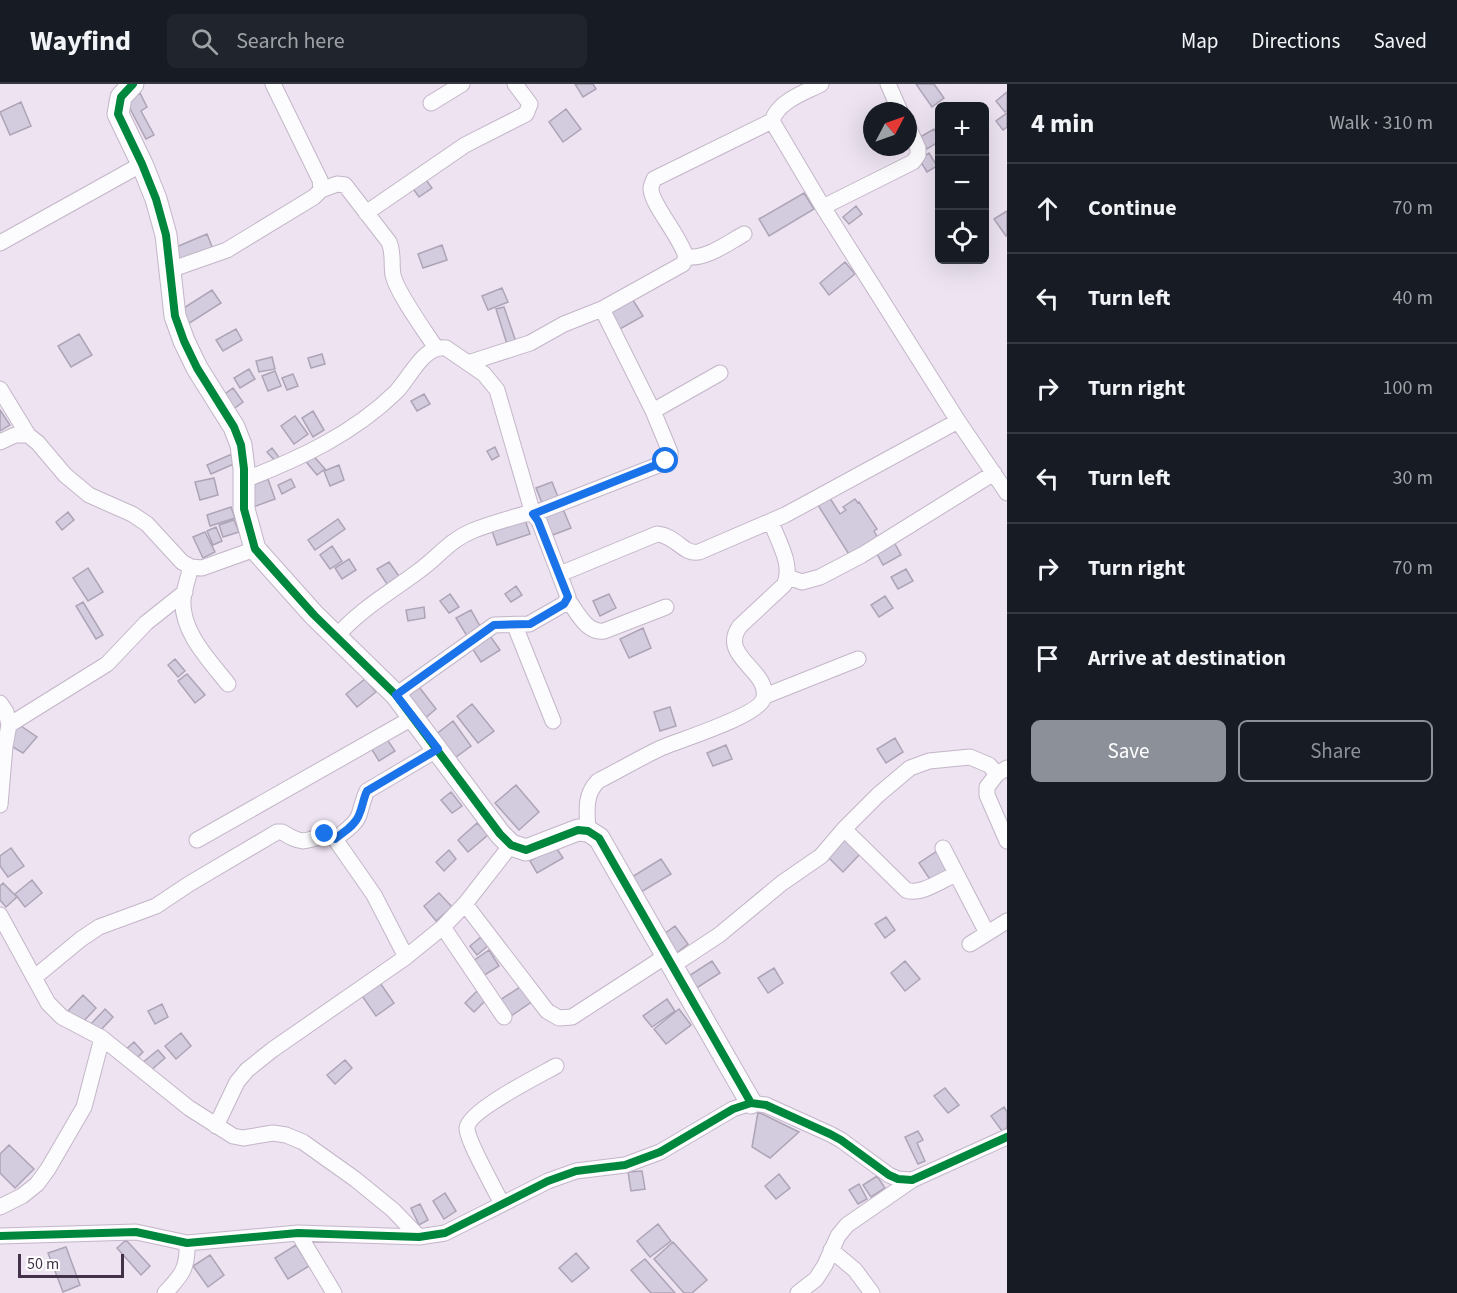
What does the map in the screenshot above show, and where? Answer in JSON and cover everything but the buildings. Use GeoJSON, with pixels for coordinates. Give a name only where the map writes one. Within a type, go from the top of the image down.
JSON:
{"type":"FeatureCollection","features":[{"type":"Feature","properties":{"kind":"street"},"geometry":{"type":"LineString","coordinates":[[133,84],[121,97],[118,114],[156,199],[166,235],[175,316],[184,341],[234,427],[241,445],[244,509],[255,549],[314,615],[396,695],[500,834],[511,845],[526,850],[578,830],[588,831],[599,838],[751,1103]]}},
{"type":"Feature","properties":{"kind":"street"},"geometry":{"type":"LineString","coordinates":[[273,84],[320,180],[321,190]]}},
{"type":"Feature","properties":{"kind":"street"},"geometry":{"type":"LineString","coordinates":[[431,103],[462,84]]}},
{"type":"Feature","properties":{"kind":"street"},"geometry":{"type":"LineString","coordinates":[[366,213],[465,145],[526,114],[530,104],[515,84]]}},
{"type":"Feature","properties":{"kind":"street"},"geometry":{"type":"LineString","coordinates":[[468,363],[521,348],[564,324],[602,309],[682,264],[686,257],[683,246],[652,197],[650,187],[654,179],[772,121],[775,112],[786,103],[821,84]]}},
{"type":"Feature","properties":{"kind":"street"},"geometry":{"type":"LineString","coordinates":[[888,84],[896,102]]}},
{"type":"Feature","properties":{"kind":"street"},"geometry":{"type":"LineString","coordinates":[[772,121],[823,207],[958,421],[1007,493]]}},
{"type":"Feature","properties":{"kind":"street"},"geometry":{"type":"LineString","coordinates":[[823,207],[913,162],[918,155],[917,146]]}},
{"type":"Feature","properties":{"kind":"street"},"geometry":{"type":"LineString","coordinates":[[0,243],[142,164]]}},
{"type":"Feature","properties":{"kind":"street"},"geometry":{"type":"LineString","coordinates":[[170,270],[242,243],[314,197],[321,190],[337,184],[345,185],[389,242],[393,252],[393,275],[398,287],[436,348]]}},
{"type":"Feature","properties":{"kind":"street"},"geometry":{"type":"LineString","coordinates":[[686,257],[697,258],[705,255],[744,234]]}},
{"type":"Feature","properties":{"kind":"street"},"geometry":{"type":"LineString","coordinates":[[336,637],[348,623],[377,599],[422,569],[450,542],[471,531],[525,514],[533,514],[666,461],[670,457],[653,411],[602,309]]}},
{"type":"Feature","properties":{"kind":"street"},"geometry":{"type":"LineString","coordinates":[[244,480],[295,460],[346,433],[390,397],[426,355],[436,348],[446,348],[484,374],[500,398],[533,514],[560,574],[568,600],[589,629],[595,632],[604,631],[666,607]]}},
{"type":"Feature","properties":{"kind":"street"},"geometry":{"type":"LineString","coordinates":[[653,411],[720,373]]}},
{"type":"Feature","properties":{"kind":"street"},"geometry":{"type":"LineString","coordinates":[[0,389],[28,435],[38,443],[65,475],[89,495],[132,514],[147,524],[182,562],[191,567],[202,568],[255,549]]}},
{"type":"Feature","properties":{"kind":"street"},"geometry":{"type":"LineString","coordinates":[[560,574],[657,534],[673,538],[687,551],[694,553],[771,522],[958,421]]}},
{"type":"Feature","properties":{"kind":"street"},"geometry":{"type":"LineString","coordinates":[[0,441],[15,435],[28,435]]}},
{"type":"Feature","properties":{"kind":"street"},"geometry":{"type":"LineString","coordinates":[[788,577],[802,582],[820,577],[862,555],[994,473]]}},
{"type":"Feature","properties":{"kind":"street"},"geometry":{"type":"LineString","coordinates":[[765,696],[762,686],[733,641],[740,626],[784,585],[788,577],[787,566],[771,522]]}},
{"type":"Feature","properties":{"kind":"street"},"geometry":{"type":"LineString","coordinates":[[191,567],[183,600],[189,628],[203,652],[228,684]]}},
{"type":"Feature","properties":{"kind":"street"},"geometry":{"type":"LineString","coordinates":[[9,725],[107,664],[146,623],[185,592]]}},
{"type":"Feature","properties":{"kind":"street"},"geometry":{"type":"LineString","coordinates":[[396,695],[494,625],[530,624],[568,600]]}},
{"type":"Feature","properties":{"kind":"street"},"geometry":{"type":"LineString","coordinates":[[515,626],[553,721]]}},
{"type":"Feature","properties":{"kind":"street"},"geometry":{"type":"LineString","coordinates":[[588,831],[587,798],[591,788],[598,781],[659,749],[732,721],[755,709],[765,696],[858,659]]}},
{"type":"Feature","properties":{"kind":"street"},"geometry":{"type":"LineString","coordinates":[[0,703],[6,712],[9,725],[0,805]]}},
{"type":"Feature","properties":{"kind":"street"},"geometry":{"type":"LineString","coordinates":[[198,840],[414,717]]}},
{"type":"Feature","properties":{"kind":"street"},"geometry":{"type":"LineString","coordinates":[[335,839],[359,816],[362,800],[367,791],[438,749]]}},
{"type":"Feature","properties":{"kind":"street"},"geometry":{"type":"LineString","coordinates":[[465,904],[547,1011],[559,1018],[572,1017],[719,935],[782,883],[821,856],[844,829],[910,768],[929,761],[970,757],[1002,771],[987,787],[987,795],[1007,841]]}},
{"type":"Feature","properties":{"kind":"street"},"geometry":{"type":"LineString","coordinates":[[844,829],[906,890],[912,893],[956,874]]}},
{"type":"Feature","properties":{"kind":"street"},"geometry":{"type":"LineString","coordinates":[[35,977],[99,927],[156,906],[277,832],[282,832],[297,842],[304,843],[325,834],[335,839],[374,895],[406,957]]}},
{"type":"Feature","properties":{"kind":"street"},"geometry":{"type":"LineString","coordinates":[[216,1126],[237,1082],[247,1070],[272,1050],[406,957],[443,927],[465,904],[511,845]]}},
{"type":"Feature","properties":{"kind":"street"},"geometry":{"type":"LineString","coordinates":[[943,848],[987,933]]}},
{"type":"Feature","properties":{"kind":"street"},"geometry":{"type":"LineString","coordinates":[[0,915],[48,1003],[62,1017],[102,1038],[189,1108],[233,1136],[243,1138],[273,1133],[286,1135],[303,1142],[356,1179],[393,1210],[419,1238]]}},
{"type":"Feature","properties":{"kind":"street"},"geometry":{"type":"LineString","coordinates":[[970,944],[1007,921]]}},
{"type":"Feature","properties":{"kind":"street"},"geometry":{"type":"LineString","coordinates":[[443,927],[504,1017]]}},
{"type":"Feature","properties":{"kind":"street"},"geometry":{"type":"LineString","coordinates":[[0,1207],[22,1196],[37,1184],[48,1169],[84,1107],[102,1038]]}},
{"type":"Feature","properties":{"kind":"street"},"geometry":{"type":"LineString","coordinates":[[502,1204],[471,1142],[467,1129],[470,1121],[501,1098],[556,1066]]}},
{"type":"Feature","properties":{"kind":"street"},"geometry":{"type":"LineString","coordinates":[[0,1236],[136,1232],[187,1243],[298,1233],[419,1238],[445,1233],[548,1181],[576,1171],[625,1165],[660,1152],[733,1109],[751,1103],[766,1105],[830,1134],[889,1175],[898,1179],[912,1180]]}},
{"type":"Feature","properties":{"kind":"street"},"geometry":{"type":"LineString","coordinates":[[798,1293],[816,1279],[838,1236],[847,1225],[912,1180],[1006,1140]]}},
{"type":"Feature","properties":{"kind":"street"},"geometry":{"type":"LineString","coordinates":[[298,1233],[334,1293]]}},
{"type":"Feature","properties":{"kind":"street"},"geometry":{"type":"LineString","coordinates":[[165,1293],[185,1270],[188,1259],[187,1243]]}},
{"type":"Feature","properties":{"kind":"street"},"geometry":{"type":"LineString","coordinates":[[831,1250],[855,1270],[872,1293]]}},
{"type":"Feature","properties":{"kind":"cycle path"},"geometry":{"type":"LineString","coordinates":[[133,84],[121,97],[118,114],[156,199],[166,235],[175,316],[184,341],[197,368],[234,427],[241,445],[244,469],[244,509],[255,549],[314,615],[396,695],[500,834],[511,845],[526,850],[578,830],[588,831],[599,838],[751,1103]]}},
{"type":"Feature","properties":{"kind":"cycle path"},"geometry":{"type":"LineString","coordinates":[[0,1236],[136,1232],[187,1243],[298,1233],[419,1237],[445,1233],[548,1181],[576,1171],[625,1165],[660,1152],[733,1109],[751,1103],[766,1105],[830,1134],[898,1179],[912,1180],[1007,1137]]}},
{"type":"Feature","properties":{"kind":"route"},"geometry":{"type":"LineString","coordinates":[[325,834],[335,839],[359,816],[362,800],[367,791],[438,749],[396,695],[494,625],[530,624],[568,600],[538,521],[533,514],[666,461]]}}]}
